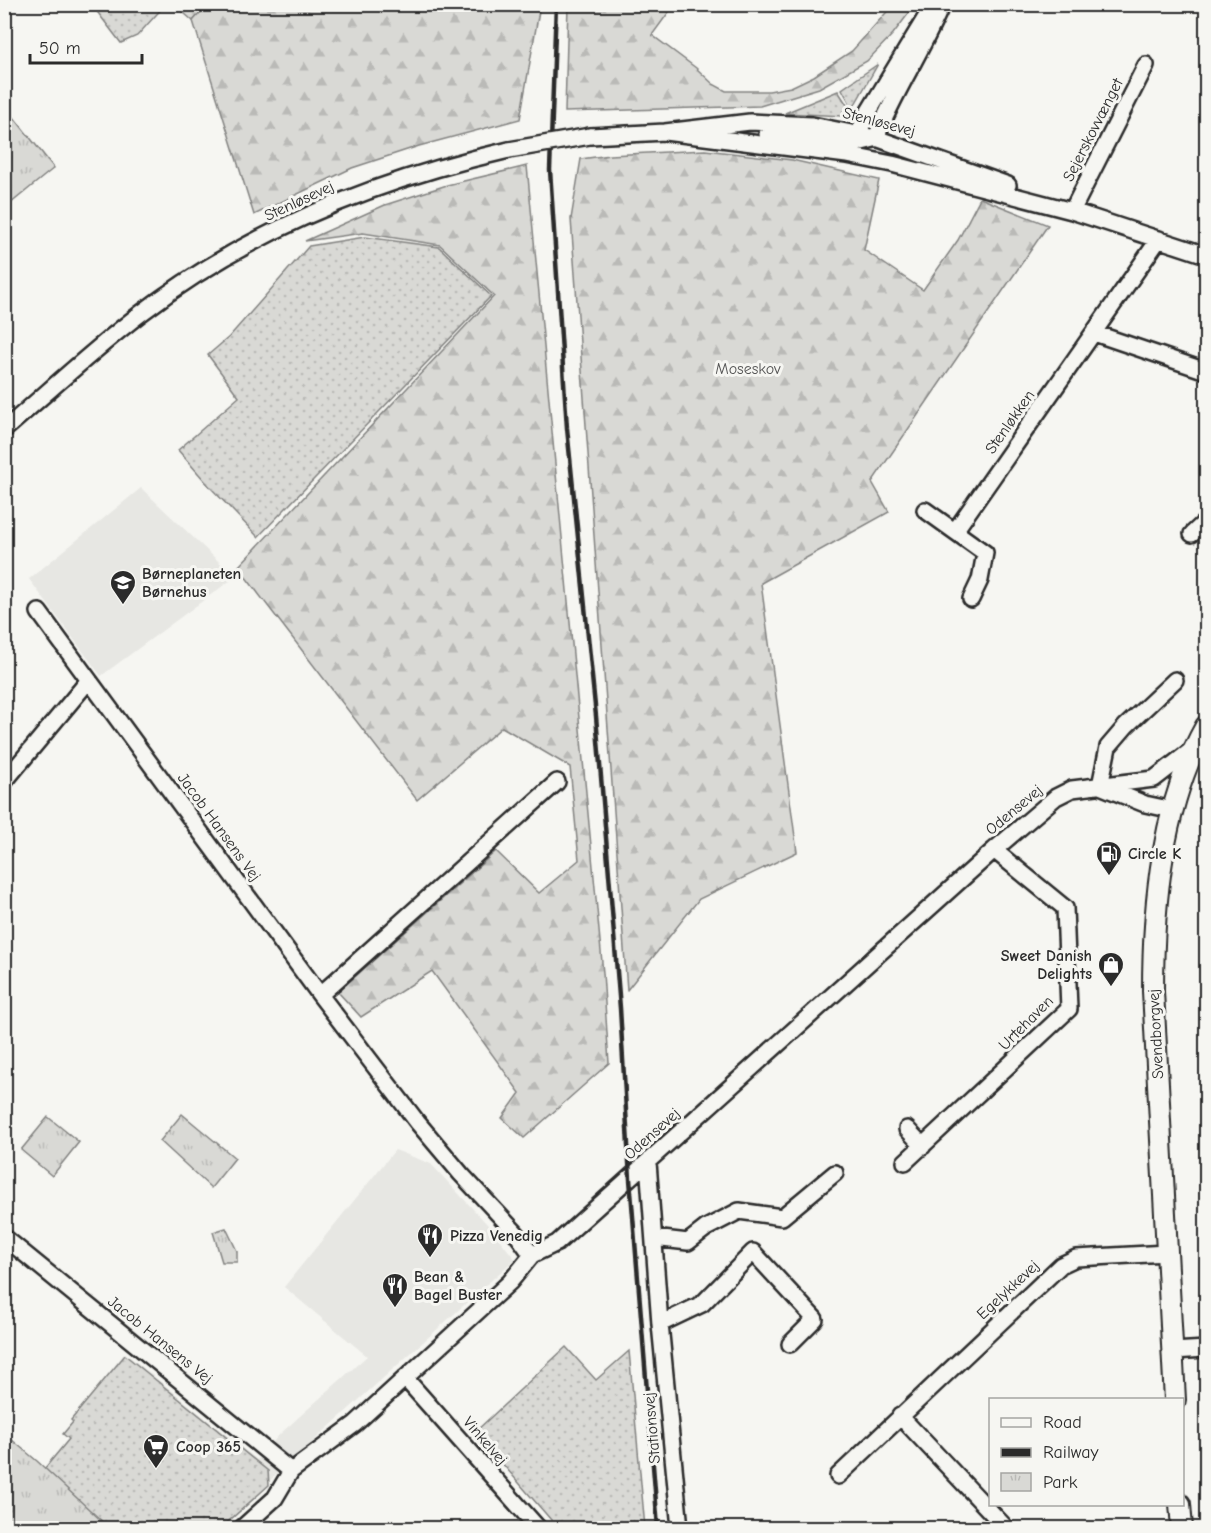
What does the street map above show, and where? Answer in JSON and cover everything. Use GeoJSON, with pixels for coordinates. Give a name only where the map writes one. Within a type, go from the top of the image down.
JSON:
{"type":"FeatureCollection","features":[{"type":"Feature","properties":{"kind":"main road","name":"Svendborgvej"},"geometry":{"type":"LineString","coordinates":[[1175,1398],[1153,947],[1156,904],[1173,810],[1193,749],[1206,726]]}},
{"type":"Feature","properties":{"kind":"main road"},"geometry":{"type":"LineString","coordinates":[[1180,1506],[1182,1528]]}},
{"type":"Feature","properties":{"kind":"street"},"geometry":{"type":"LineString","coordinates":[[869,159],[862,152],[859,138],[866,116],[934,4]]}},
{"type":"Feature","properties":{"kind":"street"},"geometry":{"type":"LineString","coordinates":[[666,132],[749,133],[859,138],[870,141],[876,138],[883,120],[931,31],[942,4]]}},
{"type":"Feature","properties":{"kind":"street","name":"Sejerskovvænget"},"geometry":{"type":"LineString","coordinates":[[1072,211],[1146,65]]}},
{"type":"Feature","properties":{"kind":"street","name":"Stenløsevej"},"geometry":{"type":"LineString","coordinates":[[4,430],[141,313],[194,277],[253,243],[325,208],[377,187],[509,150],[590,136],[666,132],[869,159],[1072,211],[1206,255]]}},
{"type":"Feature","properties":{"kind":"street","name":"Stenløsevej"},"geometry":{"type":"LineString","coordinates":[[876,138],[973,171],[1072,211]]}},
{"type":"Feature","properties":{"kind":"street","name":"Stenløkken"},"geometry":{"type":"LineString","coordinates":[[955,531],[1159,239]]}},
{"type":"Feature","properties":{"kind":"street"},"geometry":{"type":"LineString","coordinates":[[1094,333],[1206,372]]}},
{"type":"Feature","properties":{"kind":"street"},"geometry":{"type":"LineString","coordinates":[[925,510],[985,553],[980,580],[971,599]]}},
{"type":"Feature","properties":{"kind":"street"},"geometry":{"type":"LineString","coordinates":[[1192,534],[1206,521]]}},
{"type":"Feature","properties":{"kind":"street","name":"Jacob Hansens Vej"},"geometry":{"type":"LineString","coordinates":[[39,612],[320,995],[418,1123],[461,1174],[516,1233],[532,1255]]}},
{"type":"Feature","properties":{"kind":"street"},"geometry":{"type":"LineString","coordinates":[[4,782],[88,680]]}},
{"type":"Feature","properties":{"kind":"street"},"geometry":{"type":"LineString","coordinates":[[1100,786],[1108,747],[1126,726],[1175,680]]}},
{"type":"Feature","properties":{"kind":"street","name":"Odensevej"},"geometry":{"type":"LineString","coordinates":[[242,1528],[275,1498],[291,1472],[355,1424],[510,1282],[532,1255],[557,1243],[994,850],[1056,797],[1072,789],[1154,779],[1193,749]]}},
{"type":"Feature","properties":{"kind":"street"},"geometry":{"type":"LineString","coordinates":[[320,995],[557,782]]}},
{"type":"Feature","properties":{"kind":"street","name":"Odensevej"},"geometry":{"type":"LineString","coordinates":[[1100,786],[1145,804],[1173,810]]}},
{"type":"Feature","properties":{"kind":"street","name":"Urtehaven"},"geometry":{"type":"LineString","coordinates":[[905,1162],[1069,1009],[1065,908],[994,850]]}},
{"type":"Feature","properties":{"kind":"street"},"geometry":{"type":"LineString","coordinates":[[907,1129],[922,1146]]}},
{"type":"Feature","properties":{"kind":"street","name":"Stationsvej"},"geometry":{"type":"LineString","coordinates":[[648,1162],[660,1324],[680,1528]]}},
{"type":"Feature","properties":{"kind":"street"},"geometry":{"type":"LineString","coordinates":[[654,1238],[688,1242],[706,1228],[739,1211],[782,1217],[835,1173]]}},
{"type":"Feature","properties":{"kind":"street","name":"Jacob Hansens Vej"},"geometry":{"type":"LineString","coordinates":[[4,1237],[291,1472]]}},
{"type":"Feature","properties":{"kind":"street"},"geometry":{"type":"LineString","coordinates":[[660,1324],[702,1304],[753,1252],[815,1319],[790,1344]]}},
{"type":"Feature","properties":{"kind":"street","name":"Egelykkevej"},"geometry":{"type":"LineString","coordinates":[[838,1476],[1061,1265],[1076,1258],[1167,1253]]}},
{"type":"Feature","properties":{"kind":"street"},"geometry":{"type":"LineString","coordinates":[[1173,1351],[1206,1349]]}},
{"type":"Feature","properties":{"kind":"street","name":"Vinkelvej"},"geometry":{"type":"LineString","coordinates":[[405,1378],[537,1528]]}},
{"type":"Feature","properties":{"kind":"street"},"geometry":{"type":"LineString","coordinates":[[900,1416],[1006,1528]]}},
{"type":"Feature","properties":{"kind":"shaded area","name":"Børneplaneten Børnehus"},"geometry":{"type":"Polygon","coordinates":[[[141,488],[235,577],[101,676],[29,579],[141,488]]]}},
{"type":"Feature","properties":{"kind":"shaded area"},"geometry":{"type":"Polygon","coordinates":[[[395,1150],[431,1164],[488,1225],[515,1259],[217,1528],[45,1468],[69,1439],[63,1434],[73,1422],[71,1420],[125,1353],[257,1460],[280,1434],[367,1356],[284,1287],[395,1150]]]}},
{"type":"Feature","properties":{"kind":"green space"},"geometry":{"type":"Polygon","coordinates":[[[92,5],[165,5],[137,36],[121,43],[92,5]]]}},
{"type":"Feature","properties":{"kind":"green space"},"geometry":{"type":"Polygon","coordinates":[[[175,5],[207,5],[193,21],[175,5]]]}},
{"type":"Feature","properties":{"kind":"green space"},"geometry":{"type":"Polygon","coordinates":[[[207,5],[540,5],[520,119],[419,146],[352,168],[254,215],[193,21],[207,5]]]}},
{"type":"Feature","properties":{"kind":"green space"},"geometry":{"type":"Polygon","coordinates":[[[568,5],[674,5],[652,35],[696,68],[713,84],[726,91],[769,91],[791,87],[814,76],[852,51],[893,5],[915,5],[893,34],[867,61],[819,88],[760,106],[565,112],[568,5]]]}},
{"type":"Feature","properties":{"kind":"green space"},"geometry":{"type":"Polygon","coordinates":[[[878,64],[854,106],[853,109],[842,89],[878,64]]]}},
{"type":"Feature","properties":{"kind":"green space"},"geometry":{"type":"Polygon","coordinates":[[[838,91],[851,111],[843,116],[785,113],[838,91]]]}},
{"type":"Feature","properties":{"kind":"green space"},"geometry":{"type":"Polygon","coordinates":[[[5,106],[54,168],[4,208],[5,106]]]}},
{"type":"Feature","properties":{"kind":"green space","name":"Moseskov"},"geometry":{"type":"Polygon","coordinates":[[[705,150],[792,160],[879,180],[864,250],[923,290],[958,240],[980,198],[1048,225],[872,482],[889,512],[761,583],[797,852],[699,899],[627,990],[571,219],[581,159],[610,155],[705,150]]]}},
{"type":"Feature","properties":{"kind":"green space"},"geometry":{"type":"Polygon","coordinates":[[[527,166],[603,973],[609,1063],[524,1138],[502,1118],[520,1093],[432,971],[361,1017],[338,992],[496,851],[539,893],[579,860],[570,767],[502,727],[417,800],[238,567],[494,296],[440,245],[363,233],[305,241],[385,205],[447,185],[527,166]]]}},
{"type":"Feature","properties":{"kind":"green space"},"geometry":{"type":"Polygon","coordinates":[[[365,237],[439,247],[491,296],[258,537],[178,450],[239,397],[208,355],[229,337],[309,246],[365,237]]]}},
{"type":"Feature","properties":{"kind":"green space"},"geometry":{"type":"Polygon","coordinates":[[[182,1114],[235,1158],[211,1188],[160,1141],[182,1114]]]}},
{"type":"Feature","properties":{"kind":"green space"},"geometry":{"type":"Polygon","coordinates":[[[48,1117],[79,1142],[52,1176],[21,1150],[48,1117]]]}},
{"type":"Feature","properties":{"kind":"green space"},"geometry":{"type":"Polygon","coordinates":[[[226,1228],[237,1251],[237,1262],[222,1262],[213,1232],[226,1228]]]}},
{"type":"Feature","properties":{"kind":"green space"},"geometry":{"type":"Polygon","coordinates":[[[566,1347],[596,1380],[629,1351],[645,1528],[558,1528],[475,1432],[566,1347]]]}},
{"type":"Feature","properties":{"kind":"green space"},"geometry":{"type":"Polygon","coordinates":[[[125,1355],[268,1471],[269,1485],[221,1528],[5,1528],[40,1474],[69,1439],[63,1434],[73,1422],[71,1420],[125,1355]]]}},
{"type":"Feature","properties":{"kind":"green space"},"geometry":{"type":"Polygon","coordinates":[[[5,1434],[105,1524],[82,1528],[5,1528],[5,1434]]]}},
{"type":"Feature","properties":{"kind":"railway"},"geometry":{"type":"LineString","coordinates":[[556,4],[550,170],[567,428],[596,716],[658,1528]]}},
{"type":"Feature","properties":{"kind":"place","name":"Børneplaneten Børnehus"},"geometry":{"type":"Point","coordinates":[123,606]}},
{"type":"Feature","properties":{"kind":"place","name":"Circle K"},"geometry":{"type":"Point","coordinates":[1109,877]}},
{"type":"Feature","properties":{"kind":"place","name":"Sweet Danish Delights"},"geometry":{"type":"Point","coordinates":[1111,988]}},
{"type":"Feature","properties":{"kind":"place","name":"Pizza Venedig"},"geometry":{"type":"Point","coordinates":[430,1259]}},
{"type":"Feature","properties":{"kind":"place","name":"Bean & Bagel Buster"},"geometry":{"type":"Point","coordinates":[395,1309]}},
{"type":"Feature","properties":{"kind":"place","name":"Coop 365"},"geometry":{"type":"Point","coordinates":[156,1470]}}]}
